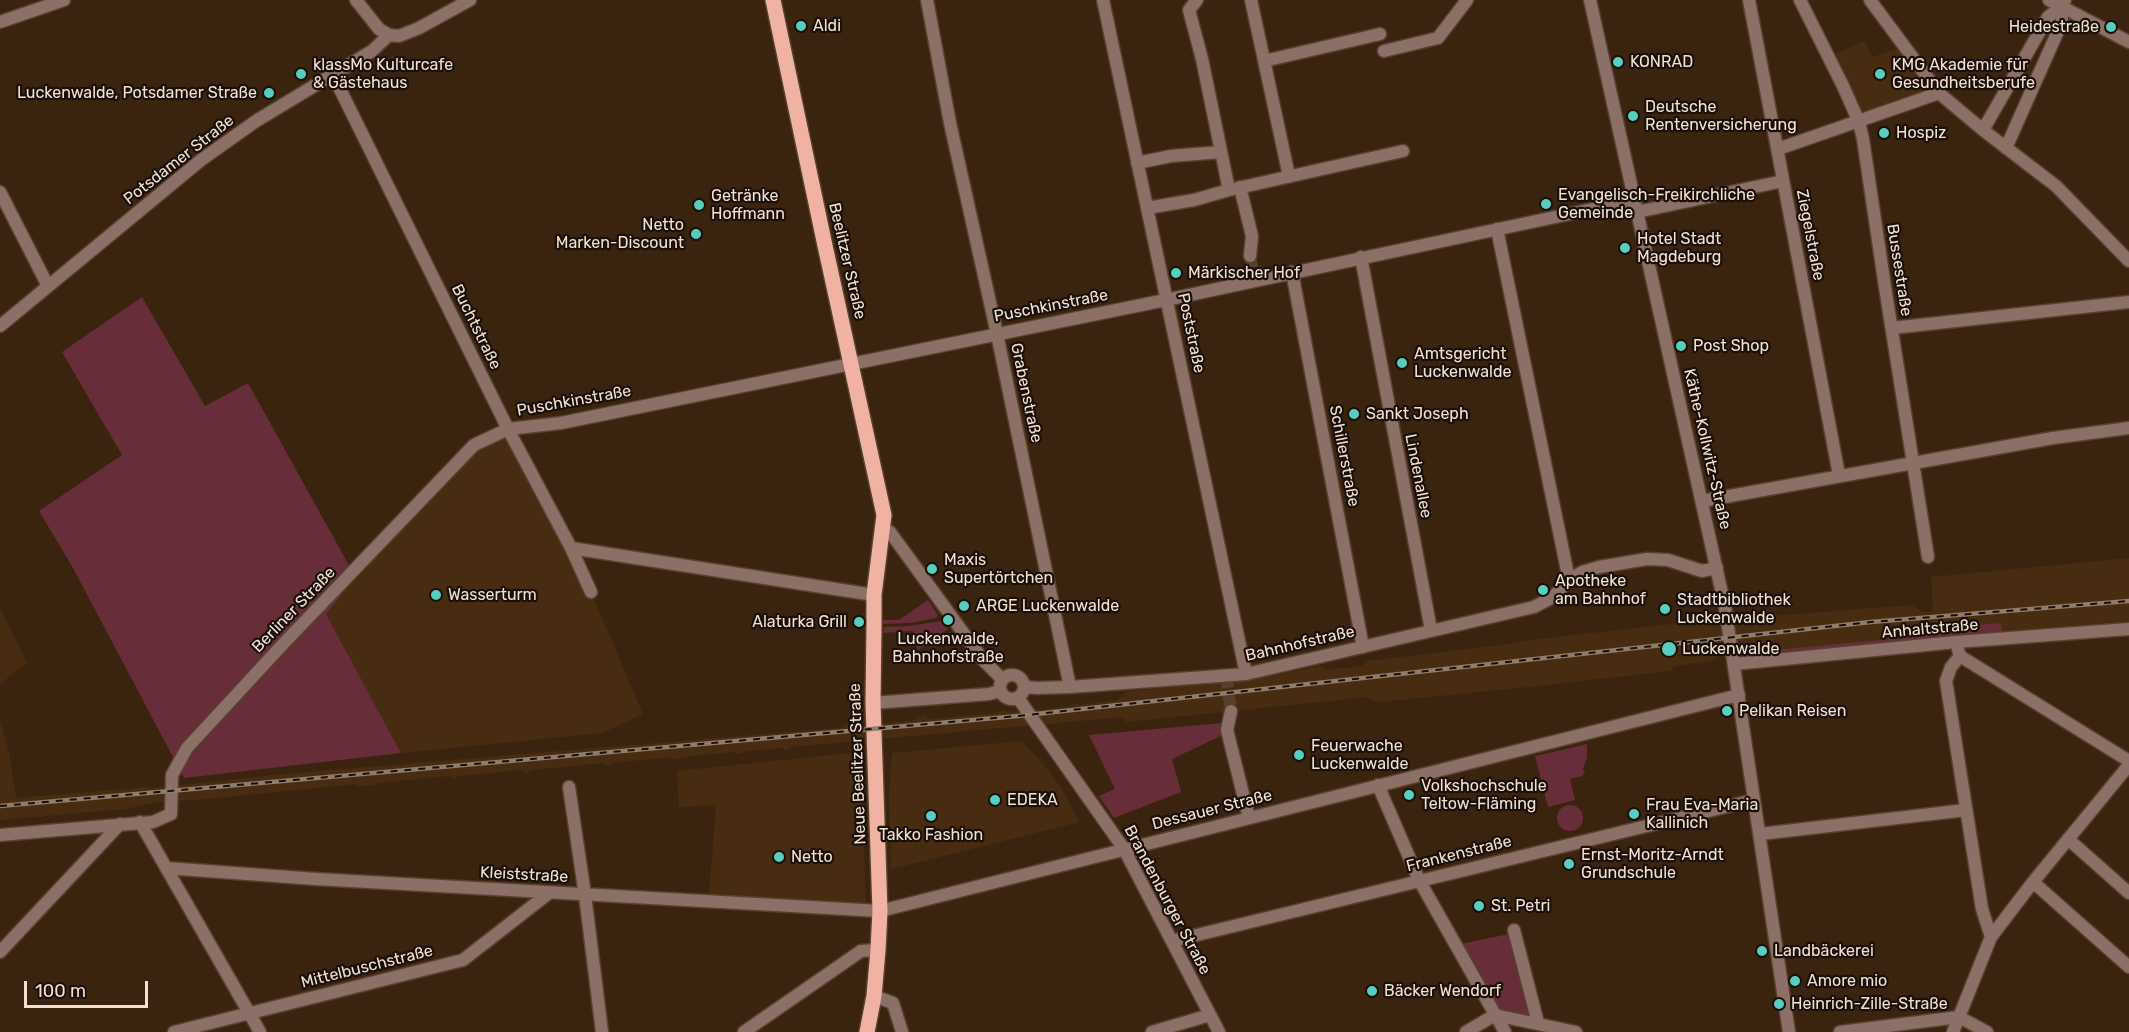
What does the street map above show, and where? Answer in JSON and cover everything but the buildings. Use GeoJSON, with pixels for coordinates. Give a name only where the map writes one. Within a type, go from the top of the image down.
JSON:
{"type":"FeatureCollection","features":[{"type":"Feature","properties":{"kind":"main road","name":"Beelitzer Straße"},"geometry":{"type":"LineString","coordinates":[[773,0],[884,515],[884,531]]}},
{"type":"Feature","properties":{"kind":"main road","name":"Neue Beelitzer Straße"},"geometry":{"type":"LineString","coordinates":[[867,1032],[874,996],[880,911],[873,703],[874,595],[884,531]]}},
{"type":"Feature","properties":{"kind":"street"},"geometry":{"type":"LineString","coordinates":[[0,22],[64,0]]}},
{"type":"Feature","properties":{"kind":"street"},"geometry":{"type":"LineString","coordinates":[[356,0],[379,29],[399,36],[471,0]]}},
{"type":"Feature","properties":{"kind":"street","name":"Grabenstraße"},"geometry":{"type":"LineString","coordinates":[[927,0],[950,123],[997,334],[1070,687]]}},
{"type":"Feature","properties":{"kind":"street","name":"Poststraße"},"geometry":{"type":"LineString","coordinates":[[1103,0],[1246,674]]}},
{"type":"Feature","properties":{"kind":"street"},"geometry":{"type":"LineString","coordinates":[[1197,0],[1189,10],[1202,59],[1221,152],[1252,236],[1250,256]]}},
{"type":"Feature","properties":{"kind":"street"},"geometry":{"type":"LineString","coordinates":[[1251,0],[1289,176]]}},
{"type":"Feature","properties":{"kind":"street"},"geometry":{"type":"LineString","coordinates":[[1384,51],[1438,38],[1467,0]]}},
{"type":"Feature","properties":{"kind":"street","name":"Käthe-Kollwitz-Straße"},"geometry":{"type":"LineString","coordinates":[[1590,0],[1717,567],[1739,695]]}},
{"type":"Feature","properties":{"kind":"street","name":"Ziegelstraße"},"geometry":{"type":"LineString","coordinates":[[1749,0],[1839,475]]}},
{"type":"Feature","properties":{"kind":"street","name":"Bussestraße"},"geometry":{"type":"LineString","coordinates":[[1800,0],[1859,122],[1863,139],[1928,557]]}},
{"type":"Feature","properties":{"kind":"street"},"geometry":{"type":"LineString","coordinates":[[1870,0],[1939,93],[2056,186],[2129,261]]}},
{"type":"Feature","properties":{"kind":"street"},"geometry":{"type":"LineString","coordinates":[[2049,0],[2063,3],[2129,42]]}},
{"type":"Feature","properties":{"kind":"street"},"geometry":{"type":"LineString","coordinates":[[1983,130],[2048,17],[2063,3]]}},
{"type":"Feature","properties":{"kind":"street"},"geometry":{"type":"LineString","coordinates":[[2006,148],[2062,22],[2063,3]]}},
{"type":"Feature","properties":{"kind":"street","name":"Potsdamer Straße"},"geometry":{"type":"LineString","coordinates":[[0,326],[201,160],[256,121],[372,51],[389,34]]}},
{"type":"Feature","properties":{"kind":"street"},"geometry":{"type":"LineString","coordinates":[[1264,61],[1380,34]]}},
{"type":"Feature","properties":{"kind":"street","name":"Buchtstraße"},"geometry":{"type":"LineString","coordinates":[[333,75],[591,592]]}},
{"type":"Feature","properties":{"kind":"street"},"geometry":{"type":"LineString","coordinates":[[1778,149],[1939,93]]}},
{"type":"Feature","properties":{"kind":"street"},"geometry":{"type":"LineString","coordinates":[[1147,208],[1194,200],[1403,151]]}},
{"type":"Feature","properties":{"kind":"street"},"geometry":{"type":"LineString","coordinates":[[1137,163],[1171,156],[1221,152]]}},
{"type":"Feature","properties":{"kind":"street","name":"Puschkinstraße"},"geometry":{"type":"LineString","coordinates":[[474,446],[508,429],[561,423],[1167,300],[1254,275],[1292,272],[1497,229],[1783,181]]}},
{"type":"Feature","properties":{"kind":"street"},"geometry":{"type":"LineString","coordinates":[[0,192],[48,286]]}},
{"type":"Feature","properties":{"kind":"street"},"geometry":{"type":"LineString","coordinates":[[1497,229],[1569,580]]}},
{"type":"Feature","properties":{"kind":"street","name":"Lindenallee"},"geometry":{"type":"LineString","coordinates":[[1361,257],[1431,630]]}},
{"type":"Feature","properties":{"kind":"street","name":"Schillerstraße"},"geometry":{"type":"LineString","coordinates":[[1292,272],[1363,647]]}},
{"type":"Feature","properties":{"kind":"street"},"geometry":{"type":"LineString","coordinates":[[1892,328],[2129,302]]}},
{"type":"Feature","properties":{"kind":"street"},"geometry":{"type":"LineString","coordinates":[[1702,501],[2054,438],[2129,428]]}},
{"type":"Feature","properties":{"kind":"street","name":"Berliner Straße"},"geometry":{"type":"LineString","coordinates":[[140,822],[153,822],[171,814],[172,775],[187,748],[284,643],[474,446]]}},
{"type":"Feature","properties":{"kind":"street"},"geometry":{"type":"LineString","coordinates":[[873,703],[988,694],[1001,685],[1009,675],[1018,676],[1024,687],[1022,695],[1018,698],[1005,698],[1001,685],[983,660],[890,532],[884,531]]}},
{"type":"Feature","properties":{"kind":"street"},"geometry":{"type":"LineString","coordinates":[[571,548],[874,595]]}},
{"type":"Feature","properties":{"kind":"street","name":"Bahnhofstraße"},"geometry":{"type":"LineString","coordinates":[[1024,687],[1070,687],[1246,674],[1534,607],[1553,597],[1569,580],[1599,567],[1647,559],[1668,560],[1702,571],[1717,567]]}},
{"type":"Feature","properties":{"kind":"street","name":"Anhaltstraße"},"geometry":{"type":"LineString","coordinates":[[1734,664],[1956,642],[2129,629]]}},
{"type":"Feature","properties":{"kind":"street"},"geometry":{"type":"LineString","coordinates":[[1953,1032],[1991,937],[2129,763],[1960,656],[1956,642]]}},
{"type":"Feature","properties":{"kind":"street"},"geometry":{"type":"LineString","coordinates":[[1960,656],[1946,681],[1982,909],[1991,937]]}},
{"type":"Feature","properties":{"kind":"street"},"geometry":{"type":"LineString","coordinates":[[1739,695],[1789,1032]]}},
{"type":"Feature","properties":{"kind":"street","name":"Dessauer Straße"},"geometry":{"type":"LineString","coordinates":[[880,911],[1739,695]]}},
{"type":"Feature","properties":{"kind":"street","name":"Brandenburger Straße"},"geometry":{"type":"LineString","coordinates":[[1018,698],[1124,849],[1219,1032]]}},
{"type":"Feature","properties":{"kind":"street"},"geometry":{"type":"LineString","coordinates":[[1231,711],[1227,730],[1249,819]]}},
{"type":"Feature","properties":{"kind":"street"},"geometry":{"type":"LineString","coordinates":[[1378,785],[1419,880],[1505,1032]]}},
{"type":"Feature","properties":{"kind":"street"},"geometry":{"type":"LineString","coordinates":[[569,787],[602,1032]]}},
{"type":"Feature","properties":{"kind":"street","name":"Frankenstraße"},"geometry":{"type":"LineString","coordinates":[[1172,941],[1754,800]]}},
{"type":"Feature","properties":{"kind":"street"},"geometry":{"type":"LineString","coordinates":[[1760,834],[1966,810]]}},
{"type":"Feature","properties":{"kind":"street"},"geometry":{"type":"LineString","coordinates":[[0,835],[140,822],[260,1032]]}},
{"type":"Feature","properties":{"kind":"street"},"geometry":{"type":"LineString","coordinates":[[0,952],[120,824]]}},
{"type":"Feature","properties":{"kind":"street"},"geometry":{"type":"LineString","coordinates":[[2068,839],[2129,893]]}},
{"type":"Feature","properties":{"kind":"street","name":"Kleiststraße"},"geometry":{"type":"LineString","coordinates":[[166,868],[549,893],[880,911]]}},
{"type":"Feature","properties":{"kind":"street"},"geometry":{"type":"LineString","coordinates":[[2033,882],[2129,967]]}},
{"type":"Feature","properties":{"kind":"street","name":"Mittelbuschstraße"},"geometry":{"type":"LineString","coordinates":[[174,1032],[463,960],[549,893]]}},
{"type":"Feature","properties":{"kind":"street"},"geometry":{"type":"LineString","coordinates":[[1514,930],[1538,1023]]}},
{"type":"Feature","properties":{"kind":"street"},"geometry":{"type":"LineString","coordinates":[[744,1032],[861,951],[878,950]]}},
{"type":"Feature","properties":{"kind":"street"},"geometry":{"type":"LineString","coordinates":[[874,996],[893,1003],[902,1032]]}},
{"type":"Feature","properties":{"kind":"street"},"geometry":{"type":"LineString","coordinates":[[1152,1032],[1210,1015]]}},
{"type":"Feature","properties":{"kind":"street"},"geometry":{"type":"LineString","coordinates":[[1466,1032],[1495,1015],[1576,1032]]}},
{"type":"Feature","properties":{"kind":"street"},"geometry":{"type":"LineString","coordinates":[[1840,1032],[1959,1017],[1987,1032]]}},
{"type":"Feature","properties":{"kind":"shaded area","name":"KMG Akademie für Gesundheitsberufe"},"geometry":{"type":"Polygon","coordinates":[[[1864,41],[1872,57],[1899,48],[1931,91],[1862,117],[1834,55],[1864,41]]]}},
{"type":"Feature","properties":{"kind":"shaded area"},"geometry":{"type":"Polygon","coordinates":[[[142,297],[205,406],[248,383],[356,578],[326,614],[401,753],[184,778],[73,568],[39,511],[122,455],[62,352],[142,297]]]}},
{"type":"Feature","properties":{"kind":"shaded area"},"geometry":{"type":"Polygon","coordinates":[[[508,429],[591,592],[643,714],[602,733],[401,753],[326,614],[425,498],[474,445],[508,429]]]}},
{"type":"Feature","properties":{"kind":"shaded area"},"geometry":{"type":"Polygon","coordinates":[[[2129,558],[2129,621],[2002,631],[2001,624],[1908,631],[1899,638],[1721,656],[1711,661],[1675,666],[1670,671],[1379,702],[1369,700],[1368,697],[1126,722],[1124,717],[791,747],[784,750],[784,748],[743,751],[736,754],[735,752],[681,757],[680,759],[673,757],[612,763],[612,765],[605,765],[605,763],[530,770],[530,772],[523,772],[523,770],[457,776],[457,778],[450,778],[450,776],[376,783],[376,785],[357,786],[357,784],[158,802],[125,809],[0,820],[0,719],[9,753],[16,798],[156,788],[283,774],[813,730],[844,727],[850,724],[851,726],[917,720],[917,717],[926,716],[927,719],[998,713],[998,711],[1005,710],[1005,712],[1036,710],[1118,700],[1125,692],[1271,676],[1322,666],[1325,670],[1362,666],[1367,661],[1717,619],[1719,626],[1738,623],[1744,618],[1912,605],[1923,612],[1933,611],[1931,577],[2129,558]]]}},
{"type":"Feature","properties":{"kind":"shaded area"},"geometry":{"type":"Polygon","coordinates":[[[928,600],[938,615],[936,618],[910,623],[883,624],[883,620],[899,620],[928,600]]]}},
{"type":"Feature","properties":{"kind":"shaded area"},"geometry":{"type":"Polygon","coordinates":[[[0,609],[27,663],[0,684],[0,609]]]}},
{"type":"Feature","properties":{"kind":"shaded area"},"geometry":{"type":"Polygon","coordinates":[[[942,621],[948,629],[918,650],[913,631],[883,633],[884,627],[942,621]]]}},
{"type":"Feature","properties":{"kind":"shaded area"},"geometry":{"type":"Polygon","coordinates":[[[2001,623],[2002,631],[1741,657],[1740,654],[1899,638],[1908,631],[2001,623]]]}},
{"type":"Feature","properties":{"kind":"shaded area"},"geometry":{"type":"Polygon","coordinates":[[[1221,723],[1223,735],[1172,759],[1181,792],[1114,818],[1099,796],[1115,789],[1089,735],[1221,723]]]}},
{"type":"Feature","properties":{"kind":"shaded area"},"geometry":{"type":"Polygon","coordinates":[[[1022,741],[1062,789],[1079,822],[891,869],[889,793],[892,753],[1022,741]]]}},
{"type":"Feature","properties":{"kind":"shaded area"},"geometry":{"type":"Polygon","coordinates":[[[1587,744],[1587,757],[1583,769],[1585,772],[1582,776],[1570,779],[1575,800],[1548,807],[1535,756],[1587,744]]]}},
{"type":"Feature","properties":{"kind":"shaded area"},"geometry":{"type":"Polygon","coordinates":[[[860,752],[866,905],[709,896],[716,805],[679,807],[677,771],[860,752]]]}},
{"type":"Feature","properties":{"kind":"shaded area"},"geometry":{"type":"Polygon","coordinates":[[[1570,805],[1579,809],[1583,818],[1579,827],[1570,831],[1561,827],[1557,818],[1561,809],[1570,805]]]}},
{"type":"Feature","properties":{"kind":"shaded area"},"geometry":{"type":"Polygon","coordinates":[[[1509,934],[1531,1016],[1497,1010],[1461,944],[1509,934]]]}},
{"type":"Feature","properties":{"kind":"tunnel"},"geometry":{"type":"LineString","coordinates":[[1250,256],[1253,270]]}},
{"type":"Feature","properties":{"kind":"tunnel"},"geometry":{"type":"LineString","coordinates":[[1226,676],[1231,711]]}},
{"type":"Feature","properties":{"kind":"railway"},"geometry":{"type":"LineString","coordinates":[[0,806],[1018,716],[1871,622],[2129,601]]}},
{"type":"Feature","properties":{"kind":"place","name":"Aldi"},"geometry":{"type":"Point","coordinates":[801,26]}},
{"type":"Feature","properties":{"kind":"place","name":"Heidestraße"},"geometry":{"type":"Point","coordinates":[2111,27]}},
{"type":"Feature","properties":{"kind":"place","name":"KONRAD"},"geometry":{"type":"Point","coordinates":[1618,62]}},
{"type":"Feature","properties":{"kind":"place","name":"klassMo Kulturcafe & Gästehaus"},"geometry":{"type":"Point","coordinates":[301,74]}},
{"type":"Feature","properties":{"kind":"place","name":"KMG Akademie für Gesundheitsberufe"},"geometry":{"type":"Point","coordinates":[1880,74]}},
{"type":"Feature","properties":{"kind":"place","name":"Luckenwalde, Potsdamer Straße"},"geometry":{"type":"Point","coordinates":[269,93]}},
{"type":"Feature","properties":{"kind":"place","name":"Deutsche Rentenversicherung"},"geometry":{"type":"Point","coordinates":[1633,116]}},
{"type":"Feature","properties":{"kind":"place","name":"Hospiz"},"geometry":{"type":"Point","coordinates":[1884,133]}},
{"type":"Feature","properties":{"kind":"place","name":"Evangelisch-Freikirchliche Gemeinde"},"geometry":{"type":"Point","coordinates":[1546,204]}},
{"type":"Feature","properties":{"kind":"place","name":"Getränke Hoffmann"},"geometry":{"type":"Point","coordinates":[699,205]}},
{"type":"Feature","properties":{"kind":"place","name":"Netto Marken-Discount"},"geometry":{"type":"Point","coordinates":[696,234]}},
{"type":"Feature","properties":{"kind":"place","name":"Hotel Stadt Magdeburg"},"geometry":{"type":"Point","coordinates":[1625,248]}},
{"type":"Feature","properties":{"kind":"place","name":"Märkischer Hof"},"geometry":{"type":"Point","coordinates":[1176,273]}},
{"type":"Feature","properties":{"kind":"place","name":"Post Shop"},"geometry":{"type":"Point","coordinates":[1681,346]}},
{"type":"Feature","properties":{"kind":"place","name":"Amtsgericht Luckenwalde"},"geometry":{"type":"Point","coordinates":[1402,363]}},
{"type":"Feature","properties":{"kind":"place","name":"Sankt Joseph"},"geometry":{"type":"Point","coordinates":[1354,414]}},
{"type":"Feature","properties":{"kind":"place","name":"Maxis Supertörtchen"},"geometry":{"type":"Point","coordinates":[932,569]}},
{"type":"Feature","properties":{"kind":"place","name":"Apotheke am Bahnhof"},"geometry":{"type":"Point","coordinates":[1543,590]}},
{"type":"Feature","properties":{"kind":"place","name":"Wasserturm"},"geometry":{"type":"Point","coordinates":[436,595]}},
{"type":"Feature","properties":{"kind":"place","name":"ARGE Luckenwalde"},"geometry":{"type":"Point","coordinates":[964,606]}},
{"type":"Feature","properties":{"kind":"place","name":"Stadtbibliothek Luckenwalde"},"geometry":{"type":"Point","coordinates":[1665,609]}},
{"type":"Feature","properties":{"kind":"place","name":"Luckenwalde, Bahnhofstraße"},"geometry":{"type":"Point","coordinates":[948,620]}},
{"type":"Feature","properties":{"kind":"place","name":"Alaturka Grill"},"geometry":{"type":"Point","coordinates":[859,622]}},
{"type":"Feature","properties":{"kind":"place","name":"Luckenwalde"},"geometry":{"type":"Point","coordinates":[1669,649]}},
{"type":"Feature","properties":{"kind":"place","name":"Pelikan Reisen"},"geometry":{"type":"Point","coordinates":[1727,711]}},
{"type":"Feature","properties":{"kind":"place","name":"Feuerwache Luckenwalde"},"geometry":{"type":"Point","coordinates":[1299,755]}},
{"type":"Feature","properties":{"kind":"place","name":"Volkshochschule Teltow-Fläming"},"geometry":{"type":"Point","coordinates":[1409,795]}},
{"type":"Feature","properties":{"kind":"place","name":"EDEKA"},"geometry":{"type":"Point","coordinates":[995,800]}},
{"type":"Feature","properties":{"kind":"place","name":"Frau Eva-Maria Kallinich"},"geometry":{"type":"Point","coordinates":[1634,814]}},
{"type":"Feature","properties":{"kind":"place","name":"Takko Fashion"},"geometry":{"type":"Point","coordinates":[931,816]}},
{"type":"Feature","properties":{"kind":"place","name":"Netto"},"geometry":{"type":"Point","coordinates":[779,857]}},
{"type":"Feature","properties":{"kind":"place","name":"Ernst-Moritz-Arndt Grundschule"},"geometry":{"type":"Point","coordinates":[1569,864]}},
{"type":"Feature","properties":{"kind":"place","name":"St. Petri"},"geometry":{"type":"Point","coordinates":[1479,906]}},
{"type":"Feature","properties":{"kind":"place","name":"Landbäckerei"},"geometry":{"type":"Point","coordinates":[1762,951]}},
{"type":"Feature","properties":{"kind":"place","name":"Amore mio"},"geometry":{"type":"Point","coordinates":[1795,981]}},
{"type":"Feature","properties":{"kind":"place","name":"Bäcker Wendorf"},"geometry":{"type":"Point","coordinates":[1372,991]}},
{"type":"Feature","properties":{"kind":"place","name":"Heinrich-Zille-Straße"},"geometry":{"type":"Point","coordinates":[1779,1004]}}]}
